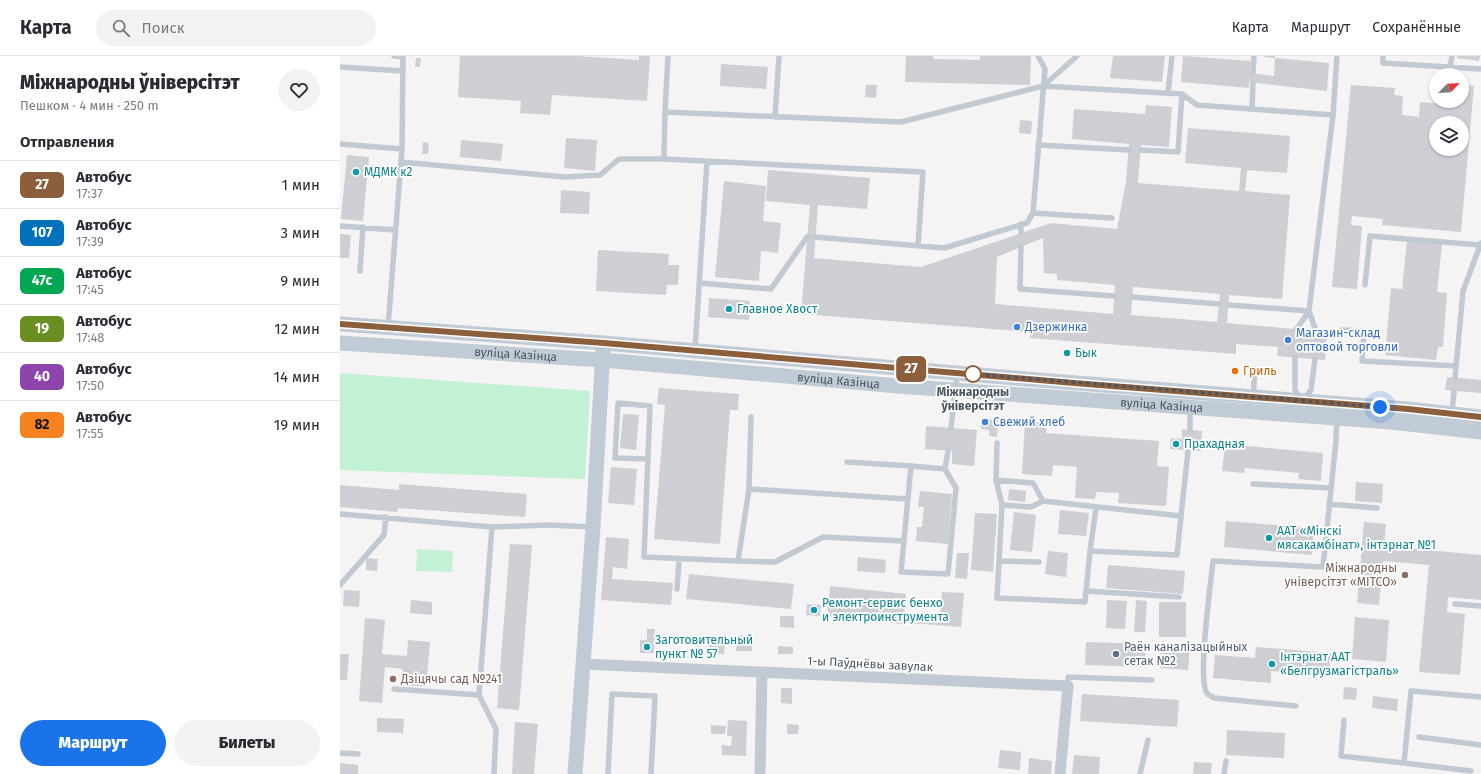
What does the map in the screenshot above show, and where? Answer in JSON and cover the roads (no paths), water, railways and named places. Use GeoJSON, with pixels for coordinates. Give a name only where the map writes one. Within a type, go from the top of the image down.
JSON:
{"type":"FeatureCollection","features":[{"type":"Feature","properties":{"kind":"main road","name":"вуліца Казінца"},"geometry":{"type":"LineString","coordinates":[[340,324],[604,343],[1253,397],[1301,408]]}},
{"type":"Feature","properties":{"kind":"main road"},"geometry":{"type":"LineString","coordinates":[[387,347],[388,327]]}},
{"type":"Feature","properties":{"kind":"main road"},"geometry":{"type":"LineString","coordinates":[[575,774],[584,664],[604,343]]}},
{"type":"Feature","properties":{"kind":"main road","name":"вуліца Казінца"},"geometry":{"type":"LineString","coordinates":[[340,344],[602,360],[898,386],[955,389],[1190,408],[1301,408],[1337,411],[1408,409],[1451,421],[1481,432]]}},
{"type":"Feature","properties":{"kind":"main road"},"geometry":{"type":"LineString","coordinates":[[781,376],[785,374],[788,366],[784,359]]}},
{"type":"Feature","properties":{"kind":"main road","name":"вуліца Казінца"},"geometry":{"type":"LineString","coordinates":[[1451,421],[1481,417]]}},
{"type":"Feature","properties":{"kind":"street"},"geometry":{"type":"LineString","coordinates":[[1190,408],[1192,392]]}},
{"type":"Feature","properties":{"kind":"street","name":"1-ы Паўднёвы завулак"},"geometry":{"type":"LineString","coordinates":[[584,664],[1068,686]]}},
{"type":"Feature","properties":{"kind":"street"},"geometry":{"type":"LineString","coordinates":[[760,774],[762,672]]}},
{"type":"Feature","properties":{"kind":"street"},"geometry":{"type":"LineString","coordinates":[[1060,774],[1068,686]]}},
{"type":"Feature","properties":{"kind":"lane"},"geometry":{"type":"LineString","coordinates":[[388,327],[402,149],[403,57],[394,56]]}},
{"type":"Feature","properties":{"kind":"lane"},"geometry":{"type":"LineString","coordinates":[[664,159],[668,56]]}},
{"type":"Feature","properties":{"kind":"lane"},"geometry":{"type":"LineString","coordinates":[[775,117],[779,56]]}},
{"type":"Feature","properties":{"kind":"lane"},"geometry":{"type":"LineString","coordinates":[[815,237],[944,248],[1027,223],[1033,213],[1045,69],[1038,56]]}},
{"type":"Feature","properties":{"kind":"lane"},"geometry":{"type":"LineString","coordinates":[[1043,86],[1077,56]]}},
{"type":"Feature","properties":{"kind":"lane"},"geometry":{"type":"LineString","coordinates":[[1168,93],[1172,56]]}},
{"type":"Feature","properties":{"kind":"lane"},"geometry":{"type":"LineString","coordinates":[[1254,56],[1254,74]]}},
{"type":"Feature","properties":{"kind":"lane"},"geometry":{"type":"LineString","coordinates":[[1316,331],[1309,311],[1333,115],[1337,56]]}},
{"type":"Feature","properties":{"kind":"lane"},"geometry":{"type":"LineString","coordinates":[[1383,56],[1383,62],[1481,69]]}},
{"type":"Feature","properties":{"kind":"lane"},"geometry":{"type":"LineString","coordinates":[[1450,67],[1452,56]]}},
{"type":"Feature","properties":{"kind":"lane"},"geometry":{"type":"LineString","coordinates":[[340,67],[403,72]]}},
{"type":"Feature","properties":{"kind":"lane"},"geometry":{"type":"LineString","coordinates":[[1252,109],[1253,82]]}},
{"type":"Feature","properties":{"kind":"lane"},"geometry":{"type":"LineString","coordinates":[[665,112],[901,122],[1043,86],[1182,94],[1197,105],[1333,115]]}},
{"type":"Feature","properties":{"kind":"lane"},"geometry":{"type":"LineString","coordinates":[[1140,150],[1178,152],[1182,94]]}},
{"type":"Feature","properties":{"kind":"lane"},"geometry":{"type":"LineString","coordinates":[[340,144],[402,149]]}},
{"type":"Feature","properties":{"kind":"lane"},"geometry":{"type":"LineString","coordinates":[[1038,145],[1129,150]]}},
{"type":"Feature","properties":{"kind":"lane"},"geometry":{"type":"LineString","coordinates":[[401,162],[565,176],[600,174],[619,160],[664,159],[923,172],[918,245]]}},
{"type":"Feature","properties":{"kind":"lane"},"geometry":{"type":"LineString","coordinates":[[695,351],[707,161]]}},
{"type":"Feature","properties":{"kind":"lane"},"geometry":{"type":"LineString","coordinates":[[1033,213],[1112,218]]}},
{"type":"Feature","properties":{"kind":"lane"},"geometry":{"type":"LineString","coordinates":[[1021,233],[1022,224]]}},
{"type":"Feature","properties":{"kind":"lane"},"geometry":{"type":"LineString","coordinates":[[340,226],[396,230]]}},
{"type":"Feature","properties":{"kind":"lane"},"geometry":{"type":"LineString","coordinates":[[360,271],[363,227]]}},
{"type":"Feature","properties":{"kind":"lane"},"geometry":{"type":"LineString","coordinates":[[1365,285],[1370,236],[1480,244],[1463,291],[1455,378]]}},
{"type":"Feature","properties":{"kind":"lane"},"geometry":{"type":"LineString","coordinates":[[699,283],[771,289],[807,237]]}},
{"type":"Feature","properties":{"kind":"lane"},"geometry":{"type":"LineString","coordinates":[[1021,247],[1020,289],[1114,296]]}},
{"type":"Feature","properties":{"kind":"lane"},"geometry":{"type":"LineString","coordinates":[[1132,297],[1219,304]]}},
{"type":"Feature","properties":{"kind":"lane"},"geometry":{"type":"LineString","coordinates":[[1228,305],[1309,311]]}},
{"type":"Feature","properties":{"kind":"lane"},"geometry":{"type":"LineString","coordinates":[[1296,330],[1309,311]]}},
{"type":"Feature","properties":{"kind":"lane"},"geometry":{"type":"LineString","coordinates":[[1342,330],[1364,332],[1362,361],[1456,366]]}},
{"type":"Feature","properties":{"kind":"lane"},"geometry":{"type":"LineString","coordinates":[[1295,358],[1295,390],[1301,408]]}},
{"type":"Feature","properties":{"kind":"lane"},"geometry":{"type":"LineString","coordinates":[[1301,408],[1311,390],[1315,359]]}},
{"type":"Feature","properties":{"kind":"lane"},"geometry":{"type":"LineString","coordinates":[[1253,397],[1255,369]]}},
{"type":"Feature","properties":{"kind":"lane"},"geometry":{"type":"LineString","coordinates":[[951,428],[957,373]]}},
{"type":"Feature","properties":{"kind":"lane"},"geometry":{"type":"LineString","coordinates":[[1451,421],[1454,391]]}},
{"type":"Feature","properties":{"kind":"lane"},"geometry":{"type":"LineString","coordinates":[[648,459],[615,458],[618,403],[650,406],[648,459],[644,557],[679,560],[775,562],[823,537],[903,541]]}},
{"type":"Feature","properties":{"kind":"lane"},"geometry":{"type":"LineString","coordinates":[[1190,408],[1190,430]]}},
{"type":"Feature","properties":{"kind":"lane"},"geometry":{"type":"LineString","coordinates":[[1296,706],[1214,698],[1206,692],[1203,680],[1205,633],[1213,561],[1323,567],[1330,504],[1337,411]]}},
{"type":"Feature","properties":{"kind":"lane"},"geometry":{"type":"LineString","coordinates":[[738,561],[749,489],[751,418]]}},
{"type":"Feature","properties":{"kind":"lane"},"geometry":{"type":"LineString","coordinates":[[997,443],[996,480],[1002,505],[997,598],[1085,602],[1096,508]]}},
{"type":"Feature","properties":{"kind":"lane"},"geometry":{"type":"LineString","coordinates":[[1090,552],[1177,555],[1188,450]]}},
{"type":"Feature","properties":{"kind":"lane"},"geometry":{"type":"LineString","coordinates":[[911,466],[901,572],[948,574],[956,488],[945,469],[948,451]]}},
{"type":"Feature","properties":{"kind":"lane"},"geometry":{"type":"LineString","coordinates":[[847,462],[945,469]]}},
{"type":"Feature","properties":{"kind":"lane"},"geometry":{"type":"LineString","coordinates":[[996,480],[1032,483],[1043,501]]}},
{"type":"Feature","properties":{"kind":"lane"},"geometry":{"type":"LineString","coordinates":[[1252,484],[1331,488]]}},
{"type":"Feature","properties":{"kind":"lane"},"geometry":{"type":"LineString","coordinates":[[749,489],[907,499]]}},
{"type":"Feature","properties":{"kind":"lane"},"geometry":{"type":"LineString","coordinates":[[1002,505],[1031,507],[1043,501],[1096,508],[1181,516]]}},
{"type":"Feature","properties":{"kind":"lane"},"geometry":{"type":"LineString","coordinates":[[1330,504],[1377,508]]}},
{"type":"Feature","properties":{"kind":"lane"},"geometry":{"type":"LineString","coordinates":[[340,514],[492,527],[548,525],[593,527]]}},
{"type":"Feature","properties":{"kind":"lane"},"geometry":{"type":"LineString","coordinates":[[340,585],[384,535],[386,517]]}},
{"type":"Feature","properties":{"kind":"lane"},"geometry":{"type":"LineString","coordinates":[[492,527],[479,695],[496,729],[494,774]]}},
{"type":"Feature","properties":{"kind":"lane"},"geometry":{"type":"LineString","coordinates":[[676,589],[679,560]]}},
{"type":"Feature","properties":{"kind":"lane"},"geometry":{"type":"LineString","coordinates":[[999,561],[1039,562]]}},
{"type":"Feature","properties":{"kind":"lane"},"geometry":{"type":"LineString","coordinates":[[1086,591],[1179,597]]}},
{"type":"Feature","properties":{"kind":"lane"},"geometry":{"type":"LineString","coordinates":[[1455,604],[1481,606]]}},
{"type":"Feature","properties":{"kind":"lane"},"geometry":{"type":"LineString","coordinates":[[1068,686],[1068,677],[1085,679],[1152,680]]}},
{"type":"Feature","properties":{"kind":"lane"},"geometry":{"type":"LineString","coordinates":[[394,689],[479,695]]}},
{"type":"Feature","properties":{"kind":"lane"},"geometry":{"type":"LineString","coordinates":[[1404,763],[1411,691],[1481,697]]}},
{"type":"Feature","properties":{"kind":"lane"},"geometry":{"type":"LineString","coordinates":[[608,774],[612,694],[655,696],[651,774]]}},
{"type":"Feature","properties":{"kind":"lane"},"geometry":{"type":"LineString","coordinates":[[1344,720],[1341,756],[1471,771]]}},
{"type":"Feature","properties":{"kind":"lane"},"geometry":{"type":"LineString","coordinates":[[1419,737],[1481,745]]}},
{"type":"Feature","properties":{"kind":"lane"},"geometry":{"type":"LineString","coordinates":[[1140,774],[1148,740]]}},
{"type":"Feature","properties":{"kind":"lane"},"geometry":{"type":"LineString","coordinates":[[340,753],[358,754]]}},
{"type":"Feature","properties":{"kind":"lane"},"geometry":{"type":"LineString","coordinates":[[1224,774],[1226,761]]}},
{"type":"Feature","properties":{"kind":"place","name":"МДМК к2"},"geometry":{"type":"Point","coordinates":[356,172]}},
{"type":"Feature","properties":{"kind":"place","name":"Главное Хвост"},"geometry":{"type":"Point","coordinates":[729,309]}},
{"type":"Feature","properties":{"kind":"place","name":"Дзержинка"},"geometry":{"type":"Point","coordinates":[1017,327]}},
{"type":"Feature","properties":{"kind":"place","name":"Магазин-склад оптовой торговли"},"geometry":{"type":"Point","coordinates":[1288,340]}},
{"type":"Feature","properties":{"kind":"place","name":"Бык"},"geometry":{"type":"Point","coordinates":[1067,353]}},
{"type":"Feature","properties":{"kind":"place","name":"Гриль"},"geometry":{"type":"Point","coordinates":[1235,371]}},
{"type":"Feature","properties":{"kind":"place","name":"Міжнародны ўніверсітэт"},"geometry":{"type":"Point","coordinates":[973,374]}},
{"type":"Feature","properties":{"kind":"place","name":"Свежий хлеб"},"geometry":{"type":"Point","coordinates":[985,422]}},
{"type":"Feature","properties":{"kind":"place","name":"Прахадная"},"geometry":{"type":"Point","coordinates":[1176,444]}},
{"type":"Feature","properties":{"kind":"place","name":"ААТ «Мінскі мясакамбінат», інтэрнат №1"},"geometry":{"type":"Point","coordinates":[1269,538]}},
{"type":"Feature","properties":{"kind":"place","name":"Міжнародны універсітэт «МІТСО»"},"geometry":{"type":"Point","coordinates":[1405,575]}},
{"type":"Feature","properties":{"kind":"place","name":"Ремонт-сервис бенхо и электроинструмента"},"geometry":{"type":"Point","coordinates":[814,610]}},
{"type":"Feature","properties":{"kind":"place","name":"Заготовительный пункт № 57"},"geometry":{"type":"Point","coordinates":[647,647]}},
{"type":"Feature","properties":{"kind":"place","name":"Раён каналізацыйных сетак №2"},"geometry":{"type":"Point","coordinates":[1116,654]}},
{"type":"Feature","properties":{"kind":"place","name":"Інтэрнат ААТ «Белгрузмагістраль»"},"geometry":{"type":"Point","coordinates":[1272,664]}},
{"type":"Feature","properties":{"kind":"place","name":"Дзіцячы сад №241"},"geometry":{"type":"Point","coordinates":[393,679]}}]}
